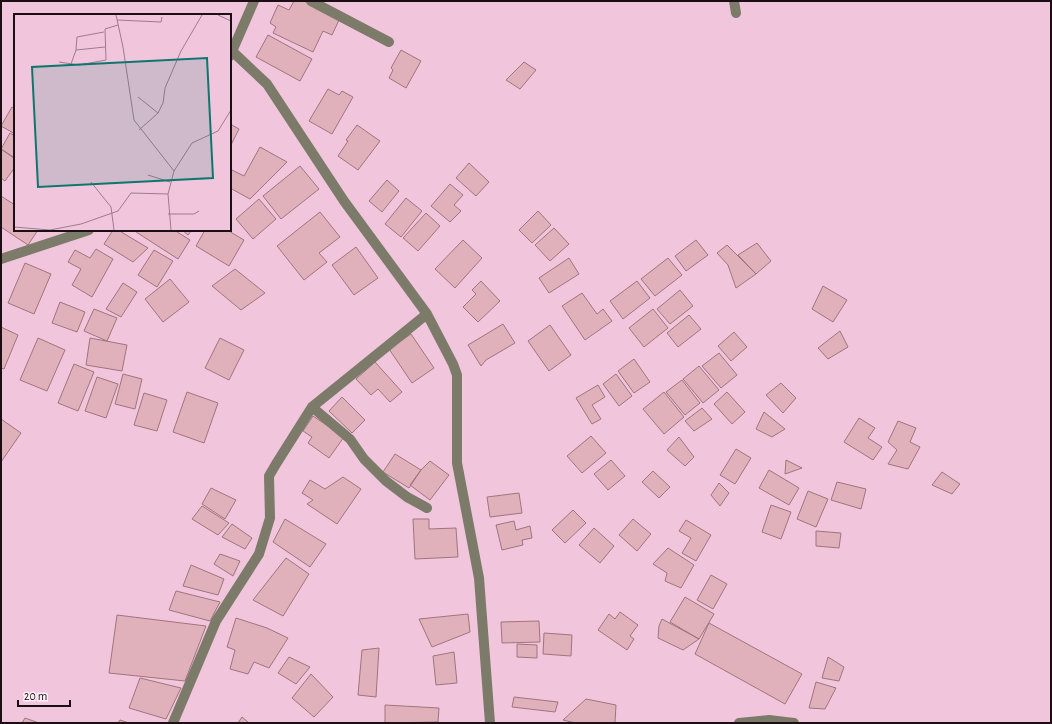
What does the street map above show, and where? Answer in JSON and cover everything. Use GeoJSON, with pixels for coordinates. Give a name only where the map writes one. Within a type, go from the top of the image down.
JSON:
{"type":"FeatureCollection","features":[{"type":"Feature","properties":{"kind":"street"},"geometry":{"type":"LineString","coordinates":[[254,1],[231,54],[267,84],[344,201],[427,314],[453,364],[457,375],[457,463],[479,578],[490,723]]}},
{"type":"Feature","properties":{"kind":"street"},"geometry":{"type":"LineString","coordinates":[[311,1],[389,42]]}},
{"type":"Feature","properties":{"kind":"street"},"geometry":{"type":"LineString","coordinates":[[734,1],[736,13]]}},
{"type":"Feature","properties":{"kind":"street"},"geometry":{"type":"LineString","coordinates":[[1,259],[86,231]]}},
{"type":"Feature","properties":{"kind":"street"},"geometry":{"type":"LineString","coordinates":[[173,723],[216,621],[259,554],[270,518],[269,476],[312,407],[427,314]]}},
{"type":"Feature","properties":{"kind":"street"},"geometry":{"type":"LineString","coordinates":[[312,407],[350,439],[364,460],[386,481],[407,497],[427,508]]}},
{"type":"Feature","properties":{"kind":"street"},"geometry":{"type":"LineString","coordinates":[[739,723],[769,720],[794,723]]}},
{"type":"Feature","properties":{"kind":"building"},"geometry":{"type":"Polygon","coordinates":[[[294,1],[304,1],[340,18],[332,35],[323,31],[313,52],[273,33],[276,27],[270,23],[278,5],[289,10],[294,1]]]}},
{"type":"Feature","properties":{"kind":"building"},"geometry":{"type":"Polygon","coordinates":[[[268,35],[312,59],[300,81],[256,57],[268,35]]]}},
{"type":"Feature","properties":{"kind":"building"},"geometry":{"type":"Polygon","coordinates":[[[401,50],[421,61],[406,88],[389,78],[393,70],[391,68],[401,50]]]}},
{"type":"Feature","properties":{"kind":"building"},"geometry":{"type":"Polygon","coordinates":[[[524,62],[536,70],[520,89],[506,80],[524,62]]]}},
{"type":"Feature","properties":{"kind":"building"},"geometry":{"type":"Polygon","coordinates":[[[328,89],[339,95],[342,91],[353,97],[332,134],[309,121],[328,89]]]}},
{"type":"Feature","properties":{"kind":"building"},"geometry":{"type":"Polygon","coordinates":[[[12,107],[14,108],[14,133],[1,126],[12,107]]]}},
{"type":"Feature","properties":{"kind":"building"},"geometry":{"type":"Polygon","coordinates":[[[231,125],[239,129],[231,145],[231,125]]]}},
{"type":"Feature","properties":{"kind":"building"},"geometry":{"type":"Polygon","coordinates":[[[357,125],[380,141],[358,170],[338,156],[348,141],[346,140],[357,125]]]}},
{"type":"Feature","properties":{"kind":"building"},"geometry":{"type":"Polygon","coordinates":[[[10,133],[14,135],[14,157],[1,149],[10,133]]]}},
{"type":"Feature","properties":{"kind":"building"},"geometry":{"type":"Polygon","coordinates":[[[260,147],[287,162],[250,199],[231,189],[232,170],[244,176],[260,147]]]}},
{"type":"Feature","properties":{"kind":"building"},"geometry":{"type":"Polygon","coordinates":[[[1,149],[14,158],[14,168],[5,181],[1,178],[1,149]]]}},
{"type":"Feature","properties":{"kind":"building"},"geometry":{"type":"Polygon","coordinates":[[[469,163],[489,182],[476,196],[456,178],[469,163]]]}},
{"type":"Feature","properties":{"kind":"building"},"geometry":{"type":"Polygon","coordinates":[[[300,166],[319,189],[281,219],[263,196],[300,166]]]}},
{"type":"Feature","properties":{"kind":"building"},"geometry":{"type":"Polygon","coordinates":[[[387,180],[399,191],[382,212],[369,201],[387,180]]]}},
{"type":"Feature","properties":{"kind":"building"},"geometry":{"type":"Polygon","coordinates":[[[450,184],[463,195],[454,205],[461,211],[450,222],[431,206],[450,184]]]}},
{"type":"Feature","properties":{"kind":"building"},"geometry":{"type":"Polygon","coordinates":[[[1,196],[14,204],[14,231],[37,231],[28,245],[1,227],[1,196]]]}},
{"type":"Feature","properties":{"kind":"building"},"geometry":{"type":"Polygon","coordinates":[[[406,198],[422,211],[401,237],[385,224],[406,198]]]}},
{"type":"Feature","properties":{"kind":"building"},"geometry":{"type":"Polygon","coordinates":[[[259,199],[276,219],[253,239],[236,219],[259,199]]]}},
{"type":"Feature","properties":{"kind":"building"},"geometry":{"type":"Polygon","coordinates":[[[538,211],[551,225],[532,243],[519,230],[538,211]]]}},
{"type":"Feature","properties":{"kind":"building"},"geometry":{"type":"Polygon","coordinates":[[[320,212],[340,237],[319,253],[327,262],[304,280],[277,246],[320,212]]]}},
{"type":"Feature","properties":{"kind":"building"},"geometry":{"type":"Polygon","coordinates":[[[426,213],[440,226],[418,251],[403,238],[426,213]]]}},
{"type":"Feature","properties":{"kind":"building"},"geometry":{"type":"Polygon","coordinates":[[[554,228],[569,244],[550,261],[535,245],[554,228]]]}},
{"type":"Feature","properties":{"kind":"building"},"geometry":{"type":"Polygon","coordinates":[[[112,231],[120,231],[148,248],[133,262],[104,244],[112,231]]]}},
{"type":"Feature","properties":{"kind":"building"},"geometry":{"type":"Polygon","coordinates":[[[135,231],[176,231],[190,240],[178,259],[135,231]]]}},
{"type":"Feature","properties":{"kind":"building"},"geometry":{"type":"Polygon","coordinates":[[[183,231],[191,231],[188,235],[183,231]]]}},
{"type":"Feature","properties":{"kind":"building"},"geometry":{"type":"Polygon","coordinates":[[[204,231],[229,231],[244,240],[229,266],[196,246],[204,231]]]}},
{"type":"Feature","properties":{"kind":"building"},"geometry":{"type":"Polygon","coordinates":[[[463,240],[482,258],[455,288],[435,269],[463,240]]]}},
{"type":"Feature","properties":{"kind":"building"},"geometry":{"type":"Polygon","coordinates":[[[696,240],[708,255],[686,271],[675,256],[696,240]]]}},
{"type":"Feature","properties":{"kind":"building"},"geometry":{"type":"Polygon","coordinates":[[[757,243],[771,261],[756,274],[738,255],[757,243]]]}},
{"type":"Feature","properties":{"kind":"building"},"geometry":{"type":"Polygon","coordinates":[[[727,245],[756,274],[736,288],[728,265],[717,253],[727,245]]]}},
{"type":"Feature","properties":{"kind":"building"},"geometry":{"type":"Polygon","coordinates":[[[356,247],[378,278],[354,295],[332,265],[356,247]]]}},
{"type":"Feature","properties":{"kind":"building"},"geometry":{"type":"Polygon","coordinates":[[[96,249],[113,259],[92,297],[72,285],[81,269],[68,262],[75,250],[90,258],[96,249]]]}},
{"type":"Feature","properties":{"kind":"building"},"geometry":{"type":"Polygon","coordinates":[[[154,250],[173,261],[157,287],[138,275],[154,250]]]}},
{"type":"Feature","properties":{"kind":"building"},"geometry":{"type":"Polygon","coordinates":[[[569,258],[579,274],[549,293],[539,278],[569,258]]]}},
{"type":"Feature","properties":{"kind":"building"},"geometry":{"type":"Polygon","coordinates":[[[668,258],[682,275],[655,296],[641,279],[668,258]]]}},
{"type":"Feature","properties":{"kind":"building"},"geometry":{"type":"Polygon","coordinates":[[[25,263],[51,274],[34,314],[8,303],[25,263]]]}},
{"type":"Feature","properties":{"kind":"building"},"geometry":{"type":"Polygon","coordinates":[[[235,269],[265,293],[241,310],[212,286],[235,269]]]}},
{"type":"Feature","properties":{"kind":"building"},"geometry":{"type":"Polygon","coordinates":[[[170,279],[189,302],[163,322],[145,299],[170,279]]]}},
{"type":"Feature","properties":{"kind":"building"},"geometry":{"type":"Polygon","coordinates":[[[481,281],[500,301],[478,322],[463,307],[476,294],[472,290],[481,281]]]}},
{"type":"Feature","properties":{"kind":"building"},"geometry":{"type":"Polygon","coordinates":[[[637,281],[650,298],[623,319],[610,301],[637,281]]]}},
{"type":"Feature","properties":{"kind":"building"},"geometry":{"type":"Polygon","coordinates":[[[123,283],[137,292],[121,317],[106,309],[123,283]]]}},
{"type":"Feature","properties":{"kind":"building"},"geometry":{"type":"Polygon","coordinates":[[[823,286],[847,300],[833,322],[812,309],[823,286]]]}},
{"type":"Feature","properties":{"kind":"building"},"geometry":{"type":"Polygon","coordinates":[[[680,290],[693,306],[670,324],[657,309],[680,290]]]}},
{"type":"Feature","properties":{"kind":"building"},"geometry":{"type":"Polygon","coordinates":[[[582,293],[597,314],[603,309],[612,321],[585,340],[562,306],[582,293]]]}},
{"type":"Feature","properties":{"kind":"building"},"geometry":{"type":"Polygon","coordinates":[[[60,302],[85,312],[77,332],[52,323],[60,302]]]}},
{"type":"Feature","properties":{"kind":"building"},"geometry":{"type":"Polygon","coordinates":[[[94,309],[117,318],[107,341],[84,331],[94,309]]]}},
{"type":"Feature","properties":{"kind":"building"},"geometry":{"type":"Polygon","coordinates":[[[653,309],[668,328],[644,347],[629,328],[653,309]]]}},
{"type":"Feature","properties":{"kind":"building"},"geometry":{"type":"Polygon","coordinates":[[[689,315],[701,329],[678,347],[667,333],[689,315]]]}},
{"type":"Feature","properties":{"kind":"building"},"geometry":{"type":"Polygon","coordinates":[[[503,324],[515,343],[486,360],[481,366],[468,345],[503,324]]]}},
{"type":"Feature","properties":{"kind":"building"},"geometry":{"type":"Polygon","coordinates":[[[550,325],[571,355],[549,371],[528,341],[550,325]]]}},
{"type":"Feature","properties":{"kind":"building"},"geometry":{"type":"Polygon","coordinates":[[[1,327],[18,335],[4,369],[1,368],[1,327]]]}},
{"type":"Feature","properties":{"kind":"building"},"geometry":{"type":"Polygon","coordinates":[[[840,331],[848,347],[828,359],[818,348],[840,331]]]}},
{"type":"Feature","properties":{"kind":"building"},"geometry":{"type":"Polygon","coordinates":[[[734,332],[747,347],[731,361],[718,346],[734,332]]]}},
{"type":"Feature","properties":{"kind":"building"},"geometry":{"type":"Polygon","coordinates":[[[411,334],[434,368],[412,383],[389,349],[411,334]]]}},
{"type":"Feature","properties":{"kind":"building"},"geometry":{"type":"Polygon","coordinates":[[[38,338],[65,350],[47,391],[20,380],[38,338]]]}},
{"type":"Feature","properties":{"kind":"building"},"geometry":{"type":"Polygon","coordinates":[[[90,338],[127,345],[122,371],[86,365],[90,338]]]}},
{"type":"Feature","properties":{"kind":"building"},"geometry":{"type":"Polygon","coordinates":[[[220,338],[244,350],[229,380],[205,368],[220,338]]]}},
{"type":"Feature","properties":{"kind":"building"},"geometry":{"type":"Polygon","coordinates":[[[719,353],[737,375],[721,388],[702,366],[719,353]]]}},
{"type":"Feature","properties":{"kind":"building"},"geometry":{"type":"Polygon","coordinates":[[[634,359],[650,382],[634,393],[618,371],[634,359]]]}},
{"type":"Feature","properties":{"kind":"building"},"geometry":{"type":"Polygon","coordinates":[[[375,362],[402,392],[390,402],[378,389],[371,395],[356,379],[375,362]]]}},
{"type":"Feature","properties":{"kind":"building"},"geometry":{"type":"Polygon","coordinates":[[[74,364],[94,372],[78,411],[58,403],[74,364]]]}},
{"type":"Feature","properties":{"kind":"building"},"geometry":{"type":"Polygon","coordinates":[[[699,366],[719,390],[703,403],[683,379],[699,366]]]}},
{"type":"Feature","properties":{"kind":"building"},"geometry":{"type":"Polygon","coordinates":[[[123,374],[142,379],[135,409],[115,404],[123,374]]]}},
{"type":"Feature","properties":{"kind":"building"},"geometry":{"type":"Polygon","coordinates":[[[616,374],[632,396],[619,406],[603,384],[616,374]]]}},
{"type":"Feature","properties":{"kind":"building"},"geometry":{"type":"Polygon","coordinates":[[[97,377],[118,384],[106,418],[85,411],[97,377]]]}},
{"type":"Feature","properties":{"kind":"building"},"geometry":{"type":"Polygon","coordinates":[[[682,380],[700,403],[685,415],[666,392],[682,380]]]}},
{"type":"Feature","properties":{"kind":"building"},"geometry":{"type":"Polygon","coordinates":[[[781,383],[796,398],[783,413],[766,395],[781,383]]]}},
{"type":"Feature","properties":{"kind":"building"},"geometry":{"type":"Polygon","coordinates":[[[598,385],[605,397],[592,405],[601,419],[592,424],[576,398],[598,385]]]}},
{"type":"Feature","properties":{"kind":"building"},"geometry":{"type":"Polygon","coordinates":[[[187,392],[218,403],[204,443],[173,432],[187,392]]]}},
{"type":"Feature","properties":{"kind":"building"},"geometry":{"type":"Polygon","coordinates":[[[664,392],[684,417],[664,434],[643,409],[664,392]]]}},
{"type":"Feature","properties":{"kind":"building"},"geometry":{"type":"Polygon","coordinates":[[[727,392],[745,412],[732,424],[714,404],[727,392]]]}},
{"type":"Feature","properties":{"kind":"building"},"geometry":{"type":"Polygon","coordinates":[[[144,393],[167,400],[157,431],[134,425],[144,393]]]}},
{"type":"Feature","properties":{"kind":"building"},"geometry":{"type":"Polygon","coordinates":[[[342,397],[365,420],[352,433],[329,411],[342,397]]]}},
{"type":"Feature","properties":{"kind":"building"},"geometry":{"type":"Polygon","coordinates":[[[702,408],[712,419],[694,431],[685,421],[702,408]]]}},
{"type":"Feature","properties":{"kind":"building"},"geometry":{"type":"Polygon","coordinates":[[[764,412],[785,429],[772,437],[756,429],[764,412]]]}},
{"type":"Feature","properties":{"kind":"building"},"geometry":{"type":"Polygon","coordinates":[[[313,416],[344,437],[329,458],[308,443],[312,437],[303,431],[313,416]]]}},
{"type":"Feature","properties":{"kind":"building"},"geometry":{"type":"Polygon","coordinates":[[[859,418],[875,428],[868,438],[882,447],[873,460],[844,442],[859,418]]]}},
{"type":"Feature","properties":{"kind":"building"},"geometry":{"type":"Polygon","coordinates":[[[1,419],[21,433],[1,462],[1,419]]]}},
{"type":"Feature","properties":{"kind":"building"},"geometry":{"type":"Polygon","coordinates":[[[898,421],[916,428],[910,442],[920,447],[908,469],[888,464],[897,450],[888,442],[898,421]]]}},
{"type":"Feature","properties":{"kind":"building"},"geometry":{"type":"Polygon","coordinates":[[[591,436],[606,453],[582,473],[567,456],[591,436]]]}},
{"type":"Feature","properties":{"kind":"building"},"geometry":{"type":"Polygon","coordinates":[[[679,437],[694,457],[685,466],[667,450],[679,437]]]}},
{"type":"Feature","properties":{"kind":"building"},"geometry":{"type":"Polygon","coordinates":[[[736,449],[751,458],[735,484],[720,475],[736,449]]]}},
{"type":"Feature","properties":{"kind":"building"},"geometry":{"type":"Polygon","coordinates":[[[395,454],[421,470],[409,488],[383,472],[395,454]]]}},
{"type":"Feature","properties":{"kind":"building"},"geometry":{"type":"Polygon","coordinates":[[[611,460],[625,476],[608,490],[594,474],[611,460]]]}},
{"type":"Feature","properties":{"kind":"building"},"geometry":{"type":"Polygon","coordinates":[[[786,460],[802,468],[785,474],[786,460]]]}},
{"type":"Feature","properties":{"kind":"building"},"geometry":{"type":"Polygon","coordinates":[[[430,461],[449,475],[430,500],[410,485],[430,461]]]}},
{"type":"Feature","properties":{"kind":"building"},"geometry":{"type":"Polygon","coordinates":[[[769,470],[799,488],[789,505],[759,488],[769,470]]]}},
{"type":"Feature","properties":{"kind":"building"},"geometry":{"type":"Polygon","coordinates":[[[653,471],[670,487],[659,498],[642,482],[653,471]]]}},
{"type":"Feature","properties":{"kind":"building"},"geometry":{"type":"Polygon","coordinates":[[[942,472],[960,484],[952,494],[932,485],[942,472]]]}},
{"type":"Feature","properties":{"kind":"building"},"geometry":{"type":"Polygon","coordinates":[[[343,477],[361,489],[337,524],[307,504],[313,500],[302,493],[310,480],[325,489],[343,477]]]}},
{"type":"Feature","properties":{"kind":"building"},"geometry":{"type":"Polygon","coordinates":[[[837,482],[866,489],[861,509],[831,500],[837,482]]]}},
{"type":"Feature","properties":{"kind":"building"},"geometry":{"type":"Polygon","coordinates":[[[719,483],[729,493],[720,506],[711,495],[719,483]]]}},
{"type":"Feature","properties":{"kind":"building"},"geometry":{"type":"Polygon","coordinates":[[[211,488],[236,500],[225,519],[202,504],[211,488]]]}},
{"type":"Feature","properties":{"kind":"building"},"geometry":{"type":"Polygon","coordinates":[[[808,491],[828,499],[816,527],[797,519],[808,491]]]}},
{"type":"Feature","properties":{"kind":"building"},"geometry":{"type":"Polygon","coordinates":[[[519,493],[522,513],[490,517],[487,497],[519,493]]]}},
{"type":"Feature","properties":{"kind":"building"},"geometry":{"type":"Polygon","coordinates":[[[771,505],[791,512],[781,539],[762,532],[771,505]]]}},
{"type":"Feature","properties":{"kind":"building"},"geometry":{"type":"Polygon","coordinates":[[[202,506],[229,523],[218,535],[192,519],[202,506]]]}},
{"type":"Feature","properties":{"kind":"building"},"geometry":{"type":"Polygon","coordinates":[[[573,510],[586,523],[565,543],[552,530],[573,510]]]}},
{"type":"Feature","properties":{"kind":"building"},"geometry":{"type":"Polygon","coordinates":[[[285,519],[326,544],[310,567],[273,542],[285,519]]]}},
{"type":"Feature","properties":{"kind":"building"},"geometry":{"type":"Polygon","coordinates":[[[413,519],[429,519],[429,529],[456,528],[458,557],[415,559],[413,519]]]}},
{"type":"Feature","properties":{"kind":"building"},"geometry":{"type":"Polygon","coordinates":[[[633,519],[651,534],[637,551],[619,535],[633,519]]]}},
{"type":"Feature","properties":{"kind":"building"},"geometry":{"type":"Polygon","coordinates":[[[686,520],[711,535],[696,561],[682,553],[691,538],[679,531],[686,520]]]}},
{"type":"Feature","properties":{"kind":"building"},"geometry":{"type":"Polygon","coordinates":[[[514,521],[516,530],[530,526],[532,538],[522,540],[523,545],[502,550],[496,525],[514,521]]]}},
{"type":"Feature","properties":{"kind":"building"},"geometry":{"type":"Polygon","coordinates":[[[232,524],[252,538],[245,549],[222,537],[232,524]]]}},
{"type":"Feature","properties":{"kind":"building"},"geometry":{"type":"Polygon","coordinates":[[[594,528],[614,546],[600,563],[579,545],[594,528]]]}},
{"type":"Feature","properties":{"kind":"building"},"geometry":{"type":"Polygon","coordinates":[[[816,531],[841,533],[839,548],[816,546],[816,531]]]}},
{"type":"Feature","properties":{"kind":"building"},"geometry":{"type":"Polygon","coordinates":[[[668,548],[694,565],[681,588],[665,581],[667,573],[653,564],[668,548]]]}},
{"type":"Feature","properties":{"kind":"building"},"geometry":{"type":"Polygon","coordinates":[[[220,554],[240,561],[233,576],[214,564],[220,554]]]}},
{"type":"Feature","properties":{"kind":"building"},"geometry":{"type":"Polygon","coordinates":[[[286,558],[309,574],[283,616],[253,600],[286,558]]]}},
{"type":"Feature","properties":{"kind":"building"},"geometry":{"type":"Polygon","coordinates":[[[191,565],[224,579],[218,595],[183,586],[191,565]]]}},
{"type":"Feature","properties":{"kind":"building"},"geometry":{"type":"Polygon","coordinates":[[[711,575],[727,584],[713,609],[697,600],[711,575]]]}},
{"type":"Feature","properties":{"kind":"building"},"geometry":{"type":"Polygon","coordinates":[[[176,591],[220,602],[210,621],[169,610],[176,591]]]}},
{"type":"Feature","properties":{"kind":"building"},"geometry":{"type":"Polygon","coordinates":[[[685,597],[714,614],[699,639],[670,622],[685,597]]]}},
{"type":"Feature","properties":{"kind":"building"},"geometry":{"type":"Polygon","coordinates":[[[620,612],[638,625],[630,636],[634,639],[627,650],[598,630],[609,614],[615,619],[620,612]]]}},
{"type":"Feature","properties":{"kind":"building"},"geometry":{"type":"Polygon","coordinates":[[[468,614],[470,632],[432,647],[419,619],[468,614]]]}},
{"type":"Feature","properties":{"kind":"building"},"geometry":{"type":"Polygon","coordinates":[[[117,615],[206,626],[185,681],[109,673],[117,615]]]}},
{"type":"Feature","properties":{"kind":"building"},"geometry":{"type":"Polygon","coordinates":[[[236,618],[267,628],[288,638],[269,668],[254,662],[248,674],[230,669],[235,650],[227,647],[236,618]]]}},
{"type":"Feature","properties":{"kind":"building"},"geometry":{"type":"Polygon","coordinates":[[[662,619],[699,639],[683,650],[658,638],[659,626],[662,619]]]}},
{"type":"Feature","properties":{"kind":"building"},"geometry":{"type":"Polygon","coordinates":[[[539,621],[540,642],[502,643],[501,622],[539,621]]]}},
{"type":"Feature","properties":{"kind":"building"},"geometry":{"type":"Polygon","coordinates":[[[709,623],[802,674],[785,704],[695,654],[709,623]]]}},
{"type":"Feature","properties":{"kind":"building"},"geometry":{"type":"Polygon","coordinates":[[[544,633],[572,635],[571,656],[543,654],[544,633]]]}},
{"type":"Feature","properties":{"kind":"building"},"geometry":{"type":"Polygon","coordinates":[[[517,644],[537,645],[537,658],[517,657],[517,644]]]}},
{"type":"Feature","properties":{"kind":"building"},"geometry":{"type":"Polygon","coordinates":[[[379,648],[376,697],[358,695],[362,650],[379,648]]]}},
{"type":"Feature","properties":{"kind":"building"},"geometry":{"type":"Polygon","coordinates":[[[454,652],[457,683],[436,685],[433,656],[454,652]]]}},
{"type":"Feature","properties":{"kind":"building"},"geometry":{"type":"Polygon","coordinates":[[[289,657],[310,667],[296,684],[278,673],[289,657]]]}},
{"type":"Feature","properties":{"kind":"building"},"geometry":{"type":"Polygon","coordinates":[[[828,657],[844,667],[839,681],[822,678],[828,657]]]}},
{"type":"Feature","properties":{"kind":"building"},"geometry":{"type":"Polygon","coordinates":[[[311,674],[333,697],[314,717],[292,698],[311,674]]]}},
{"type":"Feature","properties":{"kind":"building"},"geometry":{"type":"Polygon","coordinates":[[[140,678],[181,688],[166,719],[129,708],[140,678]]]}},
{"type":"Feature","properties":{"kind":"building"},"geometry":{"type":"Polygon","coordinates":[[[816,682],[836,688],[825,709],[809,708],[816,682]]]}},
{"type":"Feature","properties":{"kind":"building"},"geometry":{"type":"Polygon","coordinates":[[[514,697],[558,702],[555,712],[512,707],[514,697]]]}},
{"type":"Feature","properties":{"kind":"building"},"geometry":{"type":"Polygon","coordinates":[[[586,699],[616,705],[615,723],[576,723],[563,720],[586,699]]]}},
{"type":"Feature","properties":{"kind":"building"},"geometry":{"type":"Polygon","coordinates":[[[385,705],[439,708],[438,722],[385,723],[385,705]]]}},
{"type":"Feature","properties":{"kind":"building"},"geometry":{"type":"Polygon","coordinates":[[[242,717],[249,723],[238,723],[242,717]]]}},
{"type":"Feature","properties":{"kind":"building"},"geometry":{"type":"Polygon","coordinates":[[[25,718],[39,723],[22,723],[25,718]]]}},
{"type":"Feature","properties":{"kind":"building"},"geometry":{"type":"Polygon","coordinates":[[[120,720],[129,723],[118,723],[120,720]]]}}]}
